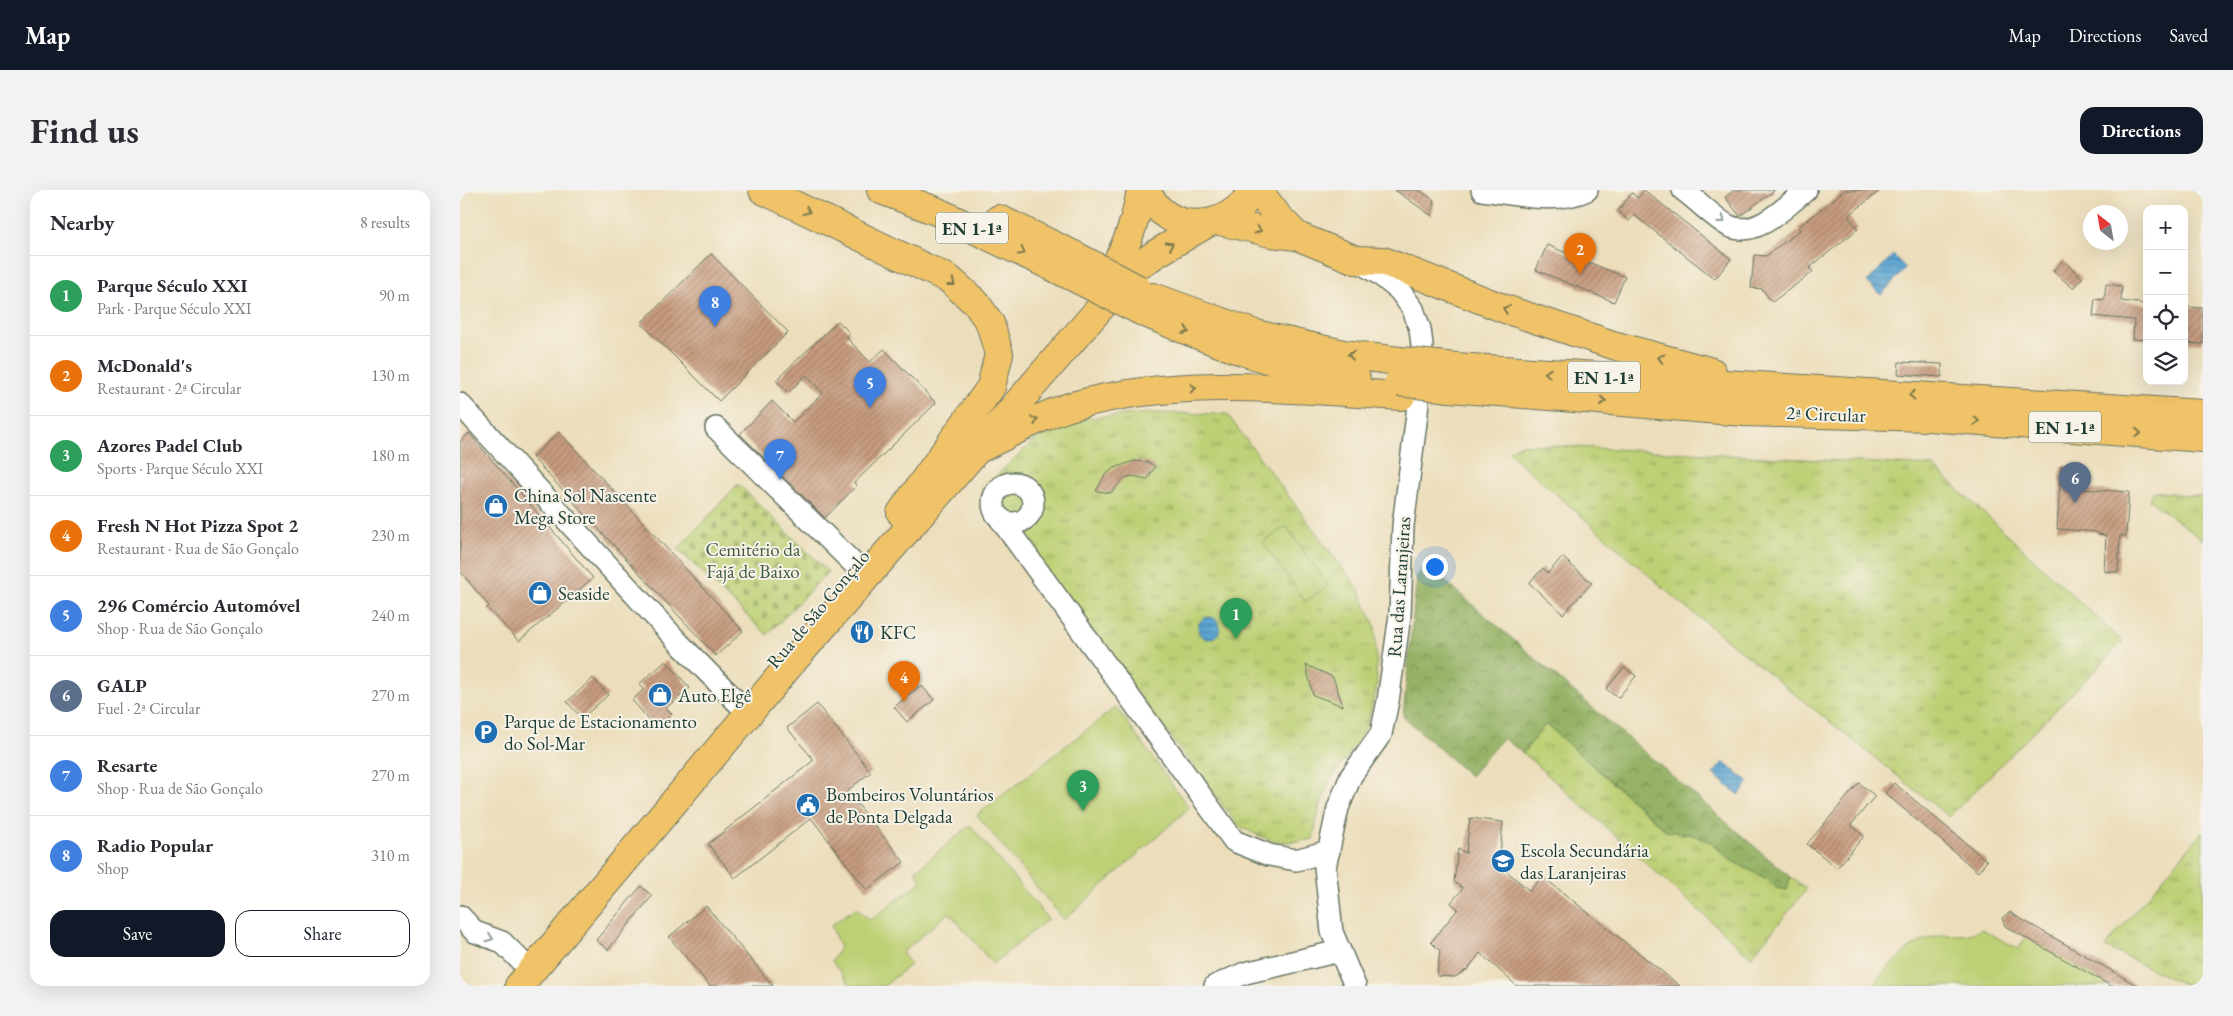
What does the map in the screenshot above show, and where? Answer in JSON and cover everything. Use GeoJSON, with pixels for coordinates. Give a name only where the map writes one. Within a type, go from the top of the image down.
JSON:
{"type":"FeatureCollection","features":[{"type":"Feature","properties":{"kind":"main road"},"geometry":{"type":"LineString","coordinates":[[763,190],[949,280],[976,303],[990,323],[999,354],[991,387],[901,513]]}},
{"type":"Feature","properties":{"kind":"main road","name":"EN 1-1ª"},"geometry":{"type":"LineString","coordinates":[[881,190],[1068,263]]}},
{"type":"Feature","properties":{"kind":"main road","name":"EN 1-1ª"},"geometry":{"type":"LineString","coordinates":[[935,190],[1147,304],[1191,333],[1297,367],[1347,377],[1399,380],[1452,377]]}},
{"type":"Feature","properties":{"kind":"main road","name":"Rua de São Gonçalo"},"geometry":{"type":"LineString","coordinates":[[519,973],[738,703],[855,565],[1082,311],[1120,260],[1132,231],[1141,190]]}},
{"type":"Feature","properties":{"kind":"main road","name":"Rua das Laranjeiras"},"geometry":{"type":"LineString","coordinates":[[1146,190],[1160,209],[1174,218],[1189,223],[1213,222],[1297,236],[1356,260]]}},
{"type":"Feature","properties":{"kind":"main road","name":"Rua de São Gonçalo"},"geometry":{"type":"LineString","coordinates":[[499,986],[519,973],[563,931],[1135,268],[1157,253],[1235,212],[1247,200],[1253,190]]}},
{"type":"Feature","properties":{"kind":"main road","name":"Rua das Laranjeiras"},"geometry":{"type":"LineString","coordinates":[[1258,190],[1279,218],[1297,236]]}},
{"type":"Feature","properties":{"kind":"main road"},"geometry":{"type":"LineString","coordinates":[[1356,260],[1383,261],[1504,308],[1604,342],[1708,370],[1754,386]]}},
{"type":"Feature","properties":{"kind":"main road","name":"2ª Circular"},"geometry":{"type":"LineString","coordinates":[[1452,377],[1754,386],[2003,400],[2203,414]]}},
{"type":"Feature","properties":{"kind":"main road","name":"2ª Circular"},"geometry":{"type":"LineString","coordinates":[[1452,377],[1744,412],[1928,417],[2203,438]]}},
{"type":"Feature","properties":{"kind":"main road"},"geometry":{"type":"LineString","coordinates":[[976,450],[1032,421],[1076,405],[1175,389],[1399,380]]}},
{"type":"Feature","properties":{"kind":"street"},"geometry":{"type":"LineString","coordinates":[[1482,190],[1558,198],[1576,195],[1587,190]]}},
{"type":"Feature","properties":{"kind":"street"},"geometry":{"type":"LineString","coordinates":[[1683,190],[1730,226],[1745,229],[1754,228],[1768,220],[1806,190]]}},
{"type":"Feature","properties":{"kind":"street","name":"Rua das Laranjeiras"},"geometry":{"type":"LineString","coordinates":[[1355,986],[1332,932],[1324,867],[1341,799],[1350,776],[1381,734],[1388,701],[1400,615],[1403,526],[1417,414],[1422,345],[1420,329],[1413,309],[1399,290],[1379,274],[1356,260]]}},
{"type":"Feature","properties":{"kind":"street"},"geometry":{"type":"LineString","coordinates":[[460,404],[680,644],[738,703]]}},
{"type":"Feature","properties":{"kind":"street"},"geometry":{"type":"LineString","coordinates":[[716,428],[855,565]]}},
{"type":"Feature","properties":{"kind":"street"},"geometry":{"type":"LineString","coordinates":[[1023,549],[1024,520],[1034,506],[1033,498],[1026,486],[1015,482],[1003,485],[994,496],[993,506],[1001,520],[1234,841],[1269,855],[1296,860],[1329,851]]}},
{"type":"Feature","properties":{"kind":"street"},"geometry":{"type":"LineString","coordinates":[[1001,520],[1015,523],[1024,520]]}},
{"type":"Feature","properties":{"kind":"street"},"geometry":{"type":"LineString","coordinates":[[460,916],[475,932],[502,942],[519,973]]}},
{"type":"Feature","properties":{"kind":"street"},"geometry":{"type":"LineString","coordinates":[[1215,986],[1245,973],[1340,950]]}},
{"type":"Feature","properties":{"kind":"green space"},"geometry":{"type":"Polygon","coordinates":[[[1148,413],[1227,414],[1359,590],[1375,626],[1377,686],[1368,721],[1357,743],[1329,781],[1319,809],[1313,839],[1291,842],[1274,841],[1238,825],[982,489],[1039,436],[1087,418],[1148,413]]]}},
{"type":"Feature","properties":{"kind":"green space"},"geometry":{"type":"Polygon","coordinates":[[[1520,444],[1933,466],[2123,642],[1949,817],[1676,599],[1508,452],[1520,444]]]}},
{"type":"Feature","properties":{"kind":"green space","name":"Cemitério da Fajã de Baixo"},"geometry":{"type":"Polygon","coordinates":[[[738,484],[828,572],[767,635],[678,549],[738,484]]]}},
{"type":"Feature","properties":{"kind":"green space"},"geometry":{"type":"Polygon","coordinates":[[[2153,491],[2203,497],[2203,540],[2149,500],[2153,491]]]}},
{"type":"Feature","properties":{"kind":"green space"},"geometry":{"type":"Polygon","coordinates":[[[1286,526],[1328,585],[1305,602],[1263,542],[1286,526]]]}},
{"type":"Feature","properties":{"kind":"green space"},"geometry":{"type":"Polygon","coordinates":[[[1425,564],[1790,877],[1787,890],[1776,888],[1767,879],[1732,861],[1710,842],[1690,834],[1667,831],[1546,724],[1523,753],[1503,738],[1470,776],[1403,716],[1417,576],[1425,564]]]}},
{"type":"Feature","properties":{"kind":"green space"},"geometry":{"type":"Polygon","coordinates":[[[1116,707],[1189,808],[1064,920],[977,815],[1116,707]]]}},
{"type":"Feature","properties":{"kind":"green space"},"geometry":{"type":"Polygon","coordinates":[[[1546,724],[1666,831],[1690,834],[1710,842],[1732,861],[1767,879],[1776,888],[1787,890],[1790,877],[1807,889],[1751,957],[1523,753],[1546,724]]]}},
{"type":"Feature","properties":{"kind":"green space"},"geometry":{"type":"Polygon","coordinates":[[[970,825],[1048,919],[993,964],[949,912],[902,953],[911,964],[884,986],[851,986],[832,961],[840,948],[831,925],[856,908],[870,920],[922,881],[915,871],[970,825]]]}},
{"type":"Feature","properties":{"kind":"green space"},"geometry":{"type":"Polygon","coordinates":[[[2203,831],[2203,986],[2187,986],[2105,947],[2203,831]]]}},
{"type":"Feature","properties":{"kind":"green space"},"geometry":{"type":"Polygon","coordinates":[[[1982,929],[2018,949],[2027,936],[2111,986],[1872,986],[1899,957],[1915,945],[1940,935],[1963,935],[1982,929]]]}},
{"type":"Feature","properties":{"kind":"water"},"geometry":{"type":"Polygon","coordinates":[[[1893,255],[1906,268],[1881,295],[1867,282],[1893,255]]]}},
{"type":"Feature","properties":{"kind":"water"},"geometry":{"type":"Polygon","coordinates":[[[1209,617],[1217,620],[1220,628],[1217,636],[1209,639],[1201,636],[1198,628],[1201,620],[1209,617]]]}},
{"type":"Feature","properties":{"kind":"water"},"geometry":{"type":"Polygon","coordinates":[[[1723,762],[1749,782],[1739,795],[1713,774],[1723,762]]]}},
{"type":"Feature","properties":{"kind":"building"},"geometry":{"type":"Polygon","coordinates":[[[1395,190],[1419,190],[1434,200],[1432,216],[1395,190]]]}},
{"type":"Feature","properties":{"kind":"building"},"geometry":{"type":"Polygon","coordinates":[[[1644,190],[1731,259],[1715,279],[1634,215],[1629,221],[1618,211],[1632,193],[1638,198],[1644,190]]]}},
{"type":"Feature","properties":{"kind":"building"},"geometry":{"type":"Polygon","coordinates":[[[1734,190],[1775,190],[1740,216],[1725,197],[1734,190]]]}},
{"type":"Feature","properties":{"kind":"building"},"geometry":{"type":"Polygon","coordinates":[[[1845,190],[1881,190],[1848,216],[1858,229],[1809,268],[1813,272],[1772,302],[1762,289],[1751,288],[1754,255],[1766,256],[1800,230],[1798,228],[1845,190]]]}},
{"type":"Feature","properties":{"kind":"building"},"geometry":{"type":"Polygon","coordinates":[[[1547,245],[1625,277],[1614,302],[1536,270],[1547,245]]]}},
{"type":"Feature","properties":{"kind":"building"},"geometry":{"type":"Polygon","coordinates":[[[711,254],[788,332],[719,401],[641,323],[711,254]]]}},
{"type":"Feature","properties":{"kind":"building"},"geometry":{"type":"Polygon","coordinates":[[[2063,260],[2082,278],[2073,288],[2053,271],[2063,260]]]}},
{"type":"Feature","properties":{"kind":"building"},"geometry":{"type":"Polygon","coordinates":[[[2106,284],[2122,286],[2121,301],[2143,304],[2143,340],[2133,339],[2134,320],[2093,316],[2095,299],[2104,300],[2106,284]]]}},
{"type":"Feature","properties":{"kind":"building"},"geometry":{"type":"Polygon","coordinates":[[[2188,307],[2203,308],[2203,344],[2188,343],[2188,307]]]}},
{"type":"Feature","properties":{"kind":"building"},"geometry":{"type":"Polygon","coordinates":[[[838,321],[850,333],[846,337],[870,362],[884,349],[936,403],[854,483],[857,485],[825,518],[740,434],[772,401],[793,422],[823,393],[806,375],[788,393],[776,380],[838,321]]]}},
{"type":"Feature","properties":{"kind":"building"},"geometry":{"type":"Polygon","coordinates":[[[1899,362],[1942,364],[1942,377],[1898,374],[1899,362]]]}},
{"type":"Feature","properties":{"kind":"building"},"geometry":{"type":"Polygon","coordinates":[[[559,432],[743,631],[716,656],[532,457],[559,432]]]}},
{"type":"Feature","properties":{"kind":"building","name":"China Sol Nascente Mega Store"},"geometry":{"type":"Polygon","coordinates":[[[469,433],[593,578],[519,641],[487,608],[489,606],[460,571],[460,441],[469,433]]]}},
{"type":"Feature","properties":{"kind":"building"},"geometry":{"type":"Polygon","coordinates":[[[1134,461],[1147,462],[1155,466],[1148,479],[1132,476],[1124,478],[1111,493],[1096,491],[1105,475],[1114,468],[1134,461]]]}},
{"type":"Feature","properties":{"kind":"building"},"geometry":{"type":"Polygon","coordinates":[[[2061,466],[2082,467],[2080,489],[2129,492],[2126,536],[2120,536],[2118,572],[2104,571],[2106,535],[2097,534],[2097,532],[2057,529],[2061,466]]]}},
{"type":"Feature","properties":{"kind":"building"},"geometry":{"type":"Polygon","coordinates":[[[1562,557],[1592,583],[1563,614],[1529,583],[1543,568],[1548,573],[1562,557]]]}},
{"type":"Feature","properties":{"kind":"building","name":"Auto Elgê"},"geometry":{"type":"Polygon","coordinates":[[[666,661],[690,688],[666,708],[672,714],[656,728],[632,700],[644,689],[639,684],[666,661]]]}},
{"type":"Feature","properties":{"kind":"building"},"geometry":{"type":"Polygon","coordinates":[[[1306,665],[1333,677],[1343,706],[1313,695],[1306,665]]]}},
{"type":"Feature","properties":{"kind":"building"},"geometry":{"type":"Polygon","coordinates":[[[1624,667],[1636,676],[1618,698],[1606,689],[1624,667]]]}},
{"type":"Feature","properties":{"kind":"building"},"geometry":{"type":"Polygon","coordinates":[[[593,678],[608,695],[582,718],[567,702],[593,678]]]}},
{"type":"Feature","properties":{"kind":"building"},"geometry":{"type":"Polygon","coordinates":[[[921,685],[934,700],[907,722],[894,707],[921,685]]]}},
{"type":"Feature","properties":{"kind":"building","name":"Bombeiros Voluntários de Ponta Delgada"},"geometry":{"type":"Polygon","coordinates":[[[817,704],[871,772],[847,791],[904,862],[867,890],[811,818],[735,878],[708,844],[814,760],[787,728],[817,704]]]}},
{"type":"Feature","properties":{"kind":"building"},"geometry":{"type":"Polygon","coordinates":[[[1859,783],[1875,796],[1851,825],[1864,836],[1837,868],[1807,844],[1859,783]]]}},
{"type":"Feature","properties":{"kind":"building"},"geometry":{"type":"Polygon","coordinates":[[[1894,783],[1987,861],[1978,872],[1885,793],[1894,783]]]}},
{"type":"Feature","properties":{"kind":"building"},"geometry":{"type":"Polygon","coordinates":[[[1470,818],[1503,822],[1499,865],[1530,891],[1542,876],[1680,986],[1517,986],[1480,953],[1468,969],[1455,977],[1437,976],[1440,951],[1431,942],[1458,909],[1451,903],[1463,888],[1454,882],[1458,849],[1466,853],[1470,818]]]}},
{"type":"Feature","properties":{"kind":"building"},"geometry":{"type":"Polygon","coordinates":[[[641,886],[652,896],[608,950],[596,940],[641,886]]]}},
{"type":"Feature","properties":{"kind":"building"},"geometry":{"type":"Polygon","coordinates":[[[706,906],[773,986],[710,986],[669,937],[706,906]]]}},
{"type":"Feature","properties":{"kind":"building"},"geometry":{"type":"Polygon","coordinates":[[[2010,912],[2138,986],[2111,986],[2005,926],[2002,918],[2010,912]]]}},
{"type":"Feature","properties":{"kind":"place","name":"McDonald's"},"geometry":{"type":"Point","coordinates":[1580,274]}},
{"type":"Feature","properties":{"kind":"place","name":"Radio Popular"},"geometry":{"type":"Point","coordinates":[715,327]}},
{"type":"Feature","properties":{"kind":"place","name":"296 Comércio Automóvel"},"geometry":{"type":"Point","coordinates":[870,408]}},
{"type":"Feature","properties":{"kind":"place","name":"Resarte"},"geometry":{"type":"Point","coordinates":[780,480]}},
{"type":"Feature","properties":{"kind":"place","name":"GALP"},"geometry":{"type":"Point","coordinates":[2075,503]}},
{"type":"Feature","properties":{"kind":"place","name":"China Sol Nascente Mega Store"},"geometry":{"type":"Point","coordinates":[496,506]}},
{"type":"Feature","properties":{"kind":"place","name":"Seaside"},"geometry":{"type":"Point","coordinates":[540,593]}},
{"type":"Feature","properties":{"kind":"place","name":"KFC"},"geometry":{"type":"Point","coordinates":[862,632]}},
{"type":"Feature","properties":{"kind":"place","name":"Parque Século XXI"},"geometry":{"type":"Point","coordinates":[1236,639]}},
{"type":"Feature","properties":{"kind":"place","name":"Auto Elgê"},"geometry":{"type":"Point","coordinates":[660,695]}},
{"type":"Feature","properties":{"kind":"place","name":"Fresh N Hot Pizza Spot 2"},"geometry":{"type":"Point","coordinates":[904,702]}},
{"type":"Feature","properties":{"kind":"place","name":"Parque de Estacionamento do Sol-Mar"},"geometry":{"type":"Point","coordinates":[486,732]}},
{"type":"Feature","properties":{"kind":"place","name":"Bombeiros Voluntários de Ponta Delgada"},"geometry":{"type":"Point","coordinates":[808,805]}},
{"type":"Feature","properties":{"kind":"place","name":"Azores Padel Club"},"geometry":{"type":"Point","coordinates":[1083,811]}},
{"type":"Feature","properties":{"kind":"place","name":"Escola Secundária das Laranjeiras"},"geometry":{"type":"Point","coordinates":[1503,861]}}]}
